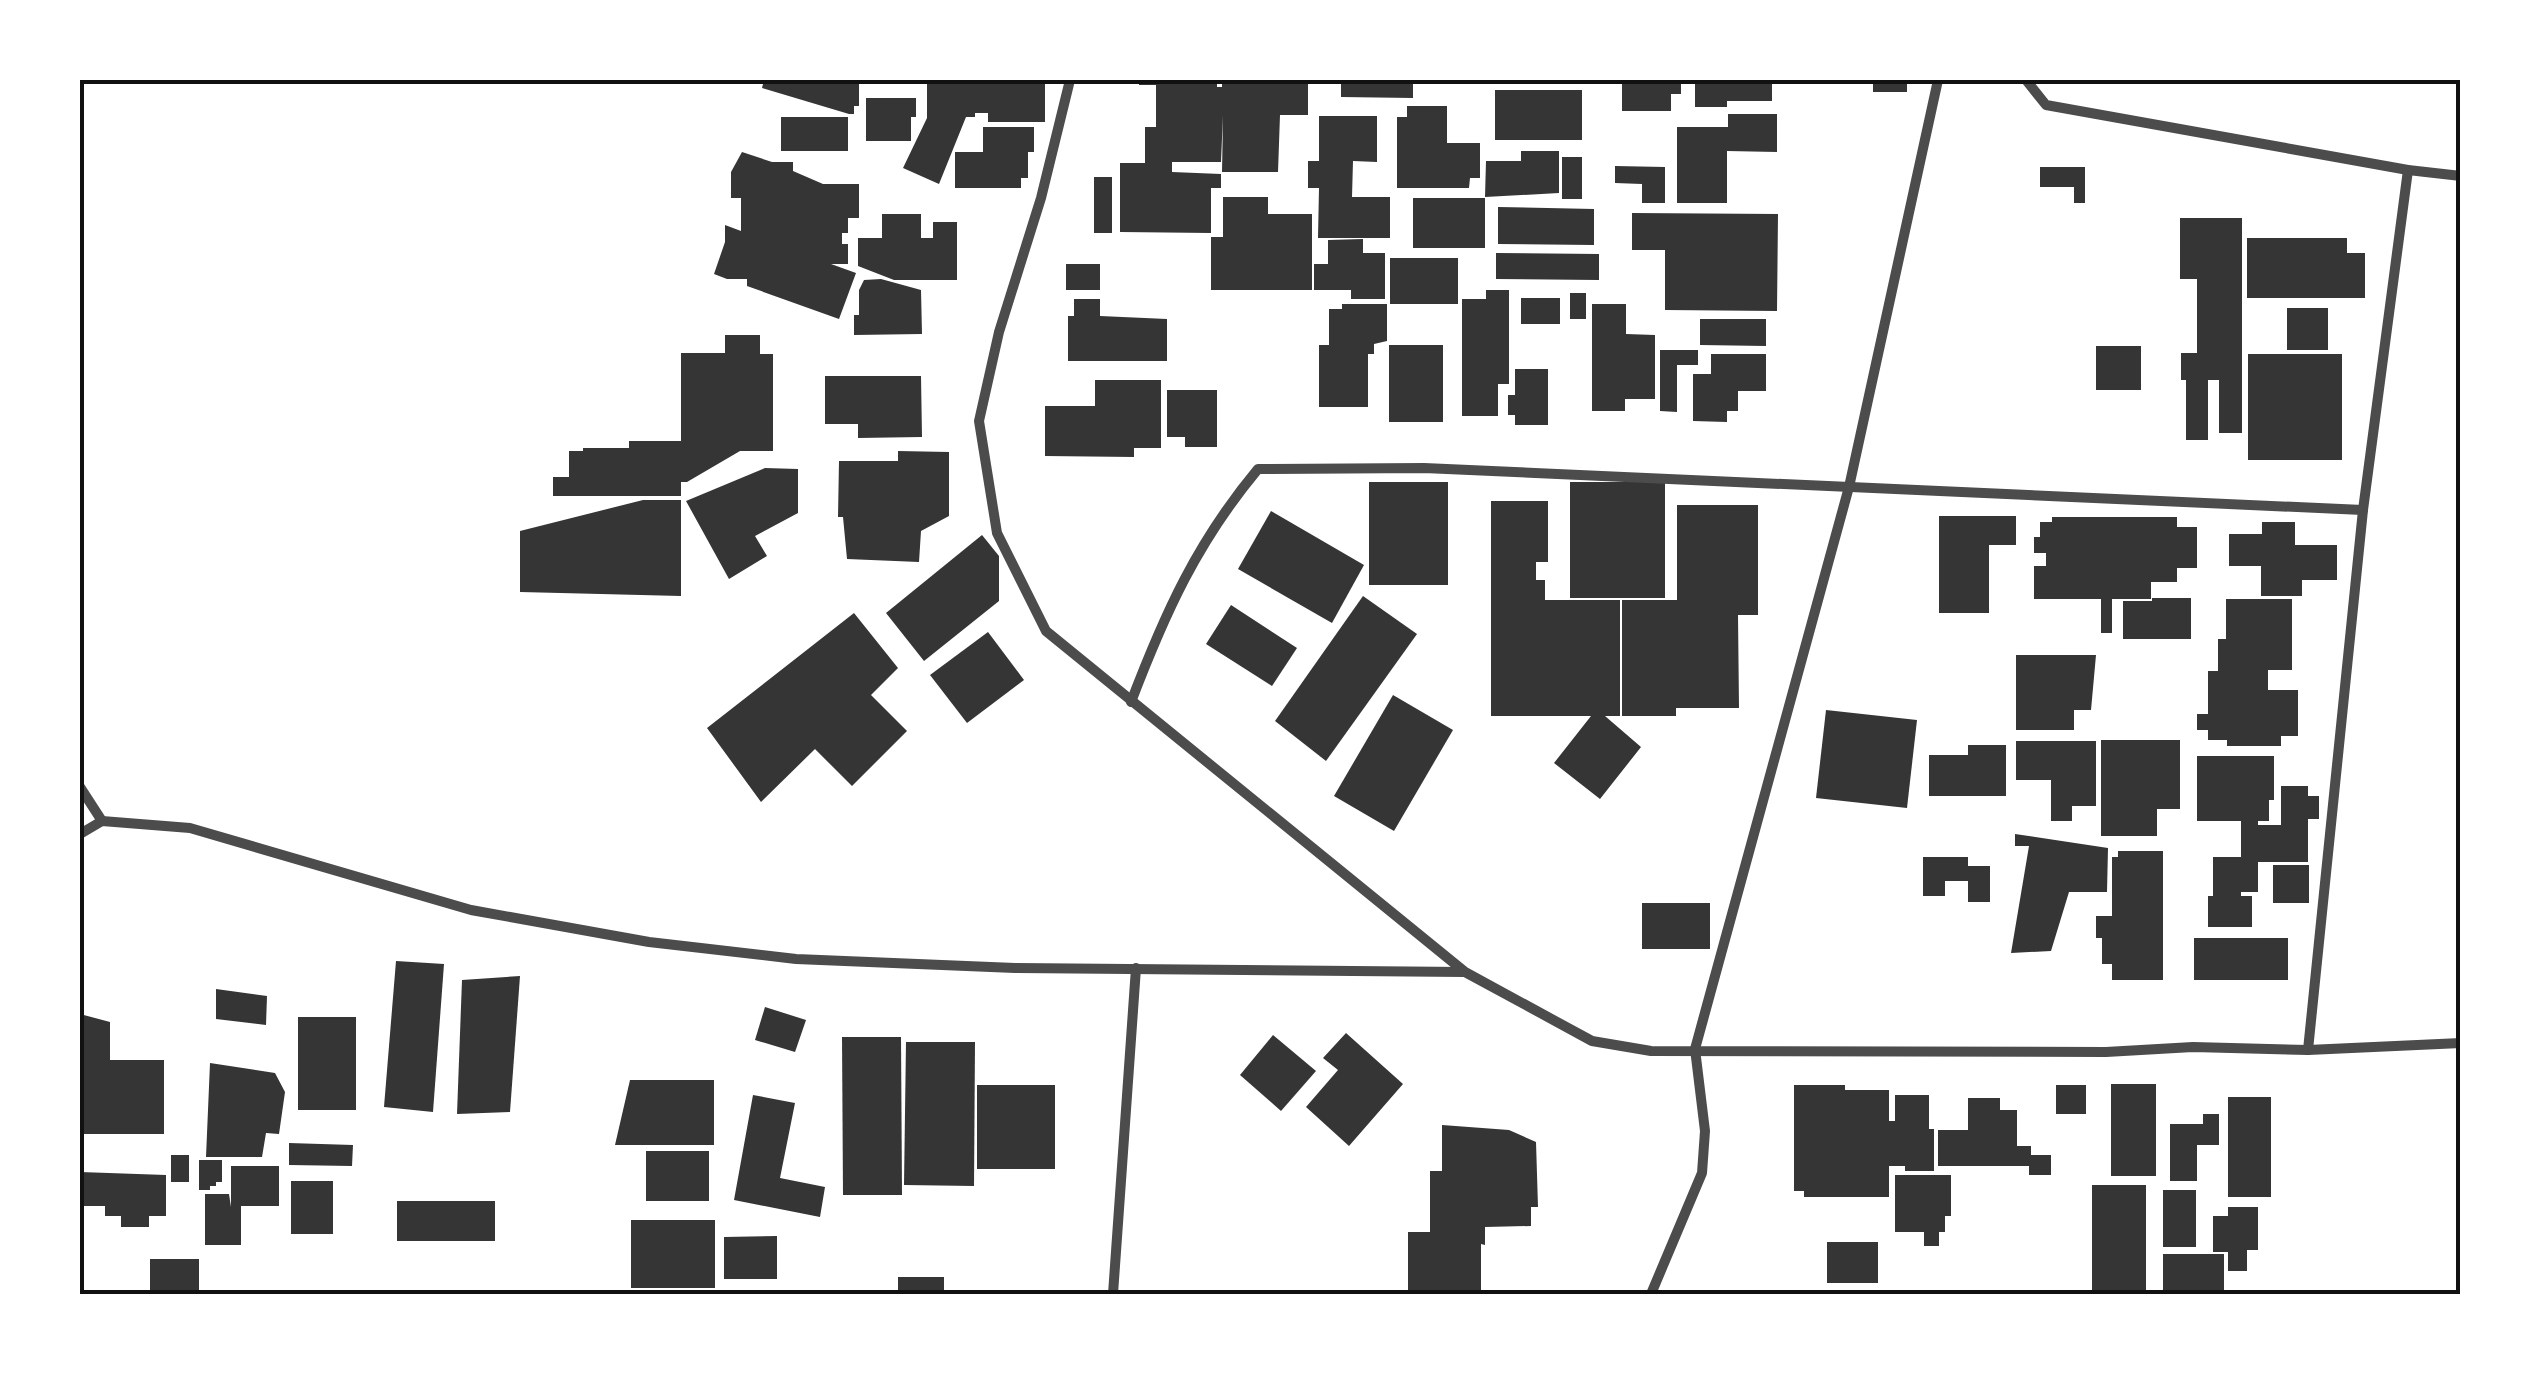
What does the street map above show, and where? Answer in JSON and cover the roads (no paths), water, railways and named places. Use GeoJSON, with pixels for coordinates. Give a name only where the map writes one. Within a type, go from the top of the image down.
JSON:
{"type":"FeatureCollection","features":[{"type":"Feature","properties":{"kind":"street"},"geometry":{"type":"LineString","coordinates":[[1070,80],[1042,198],[999,332],[979,421],[996,532],[1046,631],[1465,972],[1592,1041],[1651,1051],[1694,1048],[2106,1052],[2193,1048],[2308,1050],[2461,1043]]}},
{"type":"Feature","properties":{"kind":"street"},"geometry":{"type":"LineString","coordinates":[[1652,1294],[1702,1173],[1704,1131],[1694,1048],[1849,488],[1938,80]]}},
{"type":"Feature","properties":{"kind":"street"},"geometry":{"type":"LineString","coordinates":[[2026,80],[2046,105],[2408,170],[2461,176]]}},
{"type":"Feature","properties":{"kind":"street"},"geometry":{"type":"LineString","coordinates":[[2308,1050],[2363,510],[2408,170]]}},
{"type":"Feature","properties":{"kind":"street"},"geometry":{"type":"LineString","coordinates":[[1131,702],[1164,616],[1222,512],[1258,469],[1424,468],[2363,510]]}},
{"type":"Feature","properties":{"kind":"street"},"geometry":{"type":"LineString","coordinates":[[80,787],[102,820]]}},
{"type":"Feature","properties":{"kind":"street"},"geometry":{"type":"LineString","coordinates":[[80,834],[102,820],[190,828],[470,910],[649,942],[796,960],[1015,968],[1465,972]]}},
{"type":"Feature","properties":{"kind":"street"},"geometry":{"type":"LineString","coordinates":[[1113,1294],[1136,968]]}}]}
